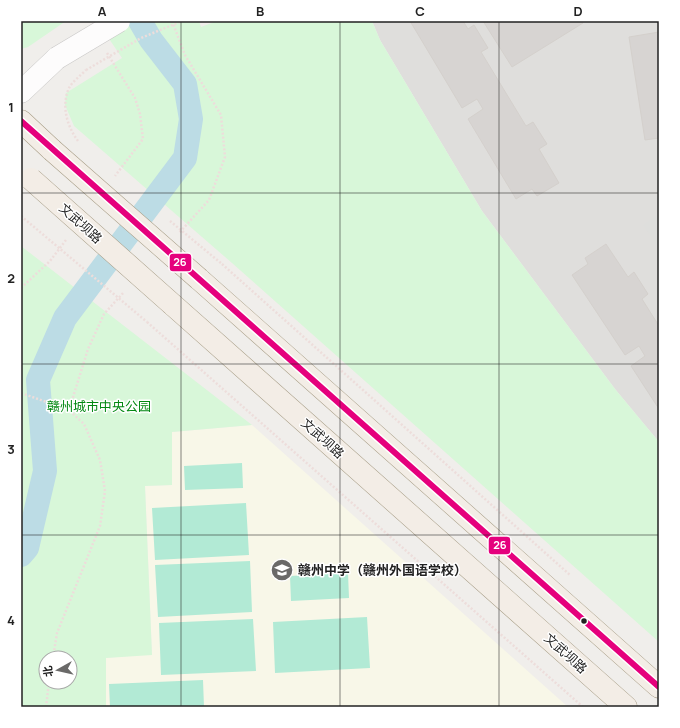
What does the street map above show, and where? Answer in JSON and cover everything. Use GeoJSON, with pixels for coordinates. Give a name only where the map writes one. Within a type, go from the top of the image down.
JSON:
{"type":"FeatureCollection","features":[{"type":"Feature","properties":{"kind":"main road"},"geometry":{"type":"LineString","coordinates":[[21,121],[659,687]]}},
{"type":"Feature","properties":{"kind":"main road","name":"文武坝路"},"geometry":{"type":"LineString","coordinates":[[26,174],[626,707]]}},
{"type":"Feature","properties":{"kind":"street"},"geometry":{"type":"LineString","coordinates":[[21,92],[57,58],[119,21]]}},
{"type":"Feature","properties":{"kind":"path"},"geometry":{"type":"LineString","coordinates":[[172,21],[185,55],[221,115],[225,157],[209,200],[178,234]]}},
{"type":"Feature","properties":{"kind":"path"},"geometry":{"type":"LineString","coordinates":[[80,144],[72,133],[67,117],[65,103],[69,87],[86,70],[141,38],[182,21]]}},
{"type":"Feature","properties":{"kind":"path"},"geometry":{"type":"LineString","coordinates":[[21,216],[147,322],[583,707]]}},
{"type":"Feature","properties":{"kind":"path"},"geometry":{"type":"LineString","coordinates":[[222,264],[570,576]]}},
{"type":"Feature","properties":{"kind":"path"},"geometry":{"type":"LineString","coordinates":[[69,410],[88,349],[104,314],[125,291]]}},
{"type":"Feature","properties":{"kind":"path"},"geometry":{"type":"LineString","coordinates":[[21,393],[69,410],[84,424],[100,460],[105,491],[100,526],[57,633],[54,650]]}},
{"type":"Feature","properties":{"kind":"path"},"geometry":{"type":"LineString","coordinates":[[46,707],[48,690]]}},
{"type":"Feature","properties":{"kind":"shaded area"},"geometry":{"type":"Polygon","coordinates":[[[372,21],[659,21],[659,442],[615,389],[482,211],[380,40],[372,21]]]}},
{"type":"Feature","properties":{"kind":"shaded area"},"geometry":{"type":"Polygon","coordinates":[[[657,215],[659,217],[659,248],[643,225],[657,215]]]}},
{"type":"Feature","properties":{"kind":"shaded area","name":"赣州中学（赣州外国语学校）"},"geometry":{"type":"Polygon","coordinates":[[[252,425],[568,707],[106,707],[106,658],[152,654],[145,486],[172,485],[172,432],[252,425]]]}},
{"type":"Feature","properties":{"kind":"green space"},"geometry":{"type":"Polygon","coordinates":[[[21,21],[66,21],[28,47],[21,49],[21,21]]]}},
{"type":"Feature","properties":{"kind":"green space"},"geometry":{"type":"Polygon","coordinates":[[[97,21],[199,21],[201,27],[217,21],[372,21],[380,40],[482,211],[615,389],[659,442],[659,642],[232,263],[74,126],[65,105],[66,93],[122,58],[97,21]]]}},
{"type":"Feature","properties":{"kind":"green space","name":"赣州城市中央公园"},"geometry":{"type":"Polygon","coordinates":[[[21,246],[252,425],[172,432],[172,485],[145,486],[152,655],[106,658],[106,707],[21,707],[21,246]]]}},
{"type":"Feature","properties":{"kind":"green space"},"geometry":{"type":"Polygon","coordinates":[[[242,463],[243,488],[185,490],[184,466],[242,463]]]}},
{"type":"Feature","properties":{"kind":"green space"},"geometry":{"type":"Polygon","coordinates":[[[246,503],[249,555],[155,560],[152,508],[246,503]]]}},
{"type":"Feature","properties":{"kind":"green space"},"geometry":{"type":"Polygon","coordinates":[[[250,561],[252,612],[158,617],[155,565],[250,561]]]}},
{"type":"Feature","properties":{"kind":"green space"},"geometry":{"type":"Polygon","coordinates":[[[348,573],[349,598],[291,601],[290,576],[348,573]]]}},
{"type":"Feature","properties":{"kind":"green space"},"geometry":{"type":"Polygon","coordinates":[[[367,617],[370,668],[275,673],[273,622],[367,617]]]}},
{"type":"Feature","properties":{"kind":"green space"},"geometry":{"type":"Polygon","coordinates":[[[253,619],[256,671],[161,675],[159,623],[253,619]]]}},
{"type":"Feature","properties":{"kind":"green space"},"geometry":{"type":"Polygon","coordinates":[[[203,680],[204,707],[110,707],[109,684],[203,680]]]}},
{"type":"Feature","properties":{"kind":"building"},"geometry":{"type":"Polygon","coordinates":[[[410,21],[463,21],[468,29],[474,25],[488,48],[481,52],[526,126],[533,122],[547,144],[539,149],[559,183],[537,196],[532,189],[516,199],[468,119],[483,109],[477,99],[462,108],[410,21]]]}},
{"type":"Feature","properties":{"kind":"building"},"geometry":{"type":"Polygon","coordinates":[[[483,21],[582,21],[583,23],[512,67],[483,21]]]}},
{"type":"Feature","properties":{"kind":"building"},"geometry":{"type":"Polygon","coordinates":[[[659,32],[659,138],[645,140],[629,37],[659,32]]]}},
{"type":"Feature","properties":{"kind":"building"},"geometry":{"type":"Polygon","coordinates":[[[606,244],[628,277],[634,272],[648,294],[642,299],[659,326],[659,409],[631,366],[645,356],[639,346],[625,355],[572,275],[588,264],[585,258],[606,244]]]}},
{"type":"Feature","properties":{"kind":"waterway"},"geometry":{"type":"LineString","coordinates":[[21,555],[27,548],[45,471],[38,380],[65,318],[185,158],[191,119],[185,84],[151,40],[140,21]]}},
{"type":"Feature","properties":{"kind":"transit line","name":"26"},"geometry":{"type":"LineString","coordinates":[[21,121],[659,687]]}},
{"type":"Feature","properties":{"kind":"place","name":"赣州中学（赣州外国语学校）"},"geometry":{"type":"Point","coordinates":[282,570]}}]}
